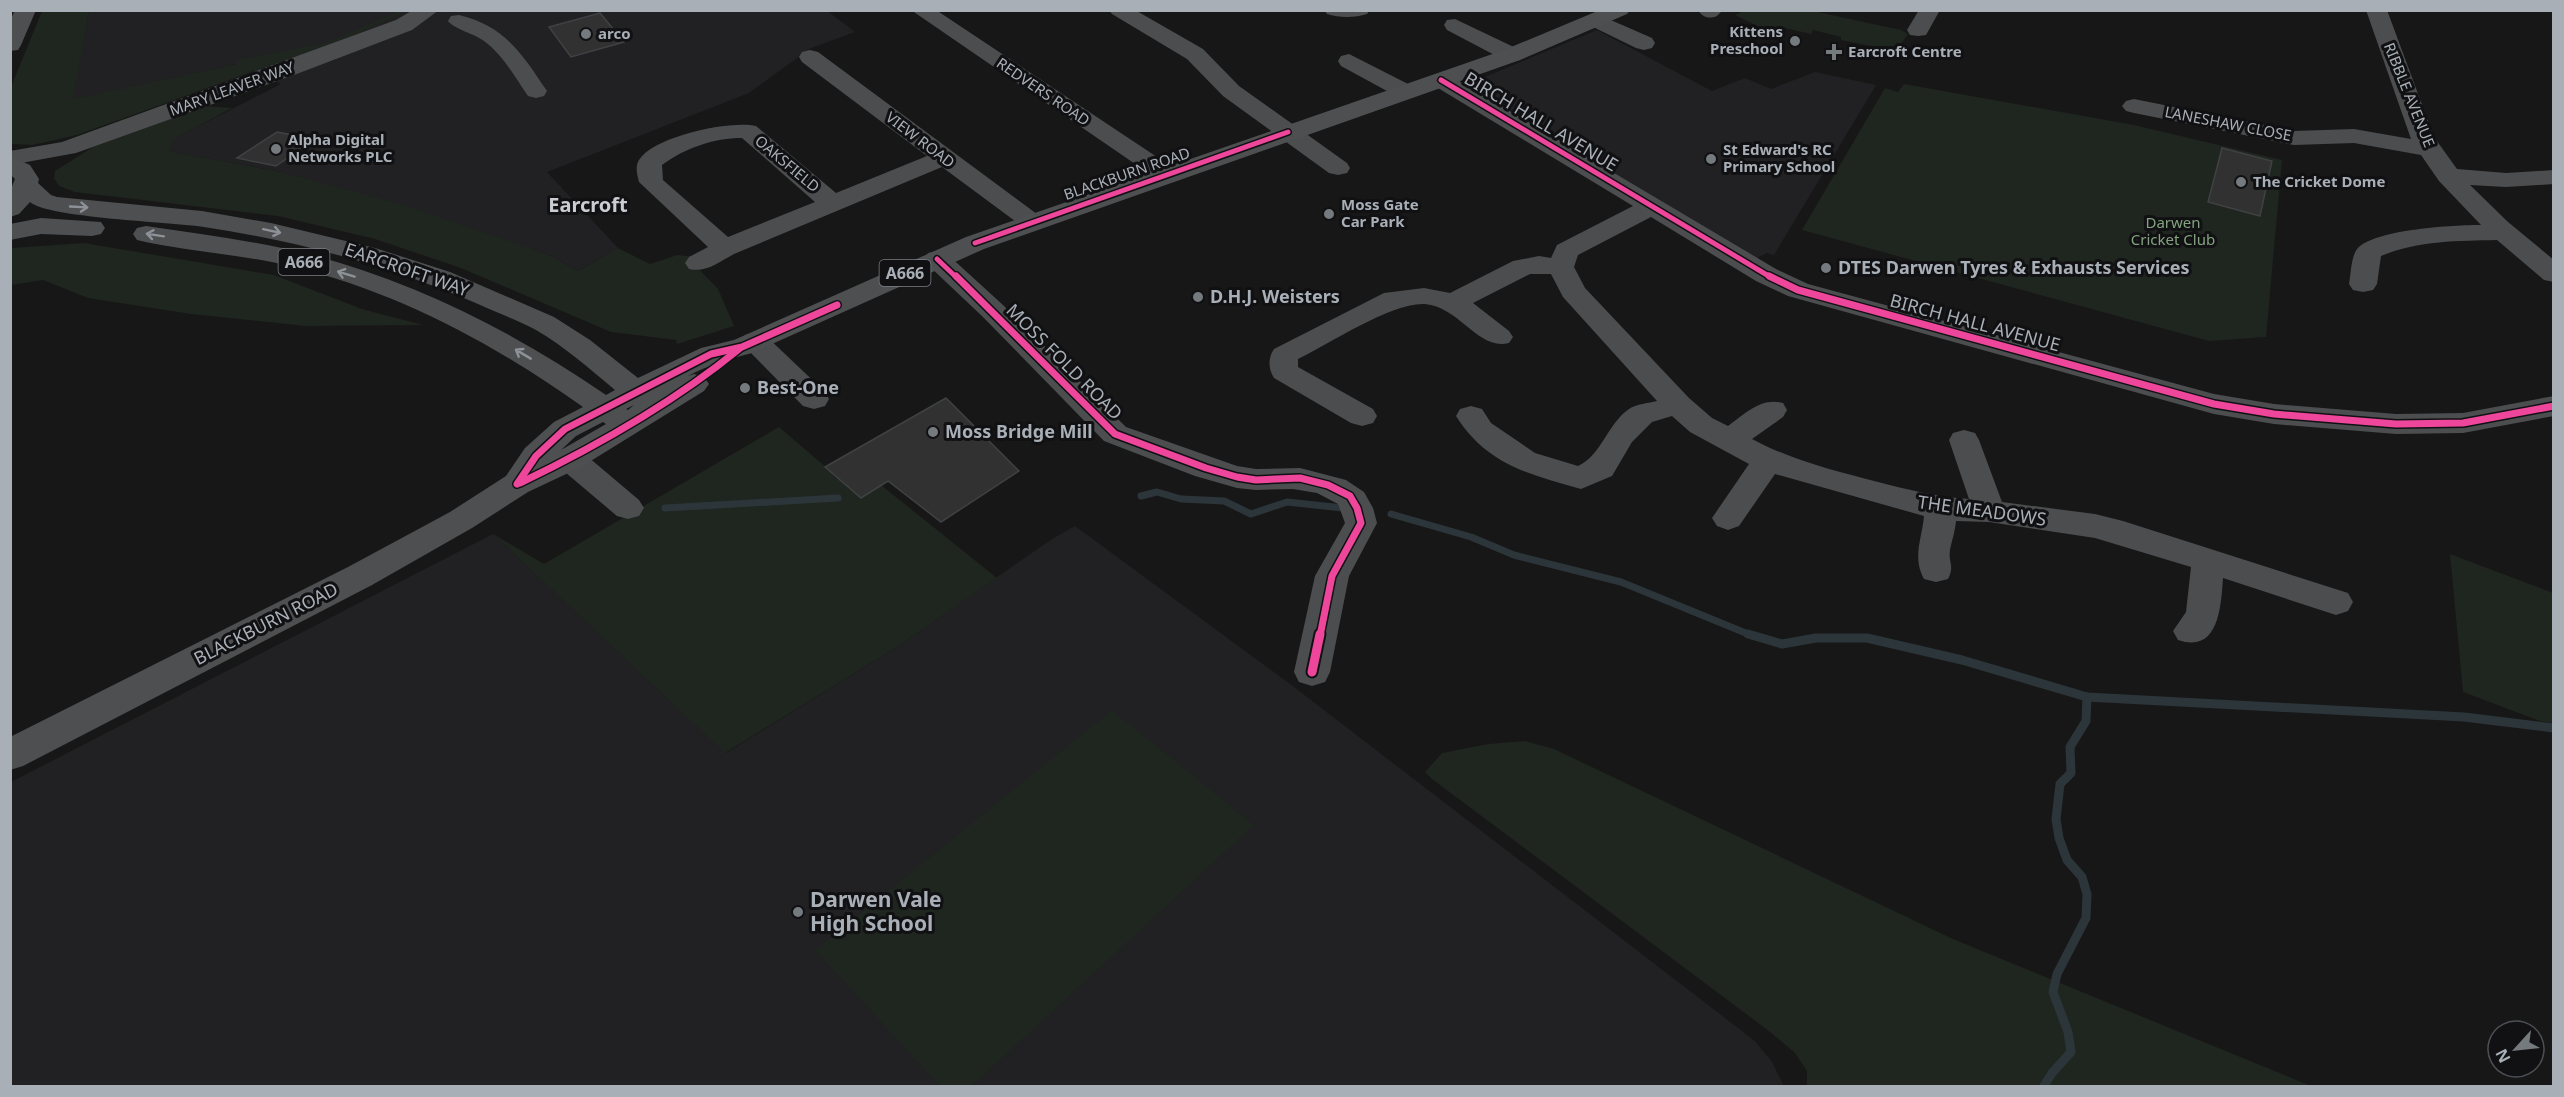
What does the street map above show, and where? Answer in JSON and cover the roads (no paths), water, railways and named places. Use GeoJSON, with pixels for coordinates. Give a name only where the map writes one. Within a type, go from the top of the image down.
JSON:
{"type":"FeatureCollection","features":[{"type":"Feature","properties":{"kind":"highway"},"geometry":{"type":"LineString","coordinates":[[10,45],[26,10]]}},
{"type":"Feature","properties":{"kind":"highway","name":"BLACKBURN ROAD"},"geometry":{"type":"LineString","coordinates":[[10,755],[360,576],[461,520],[517,484],[536,456],[567,444],[644,399],[711,354],[748,344],[937,259],[1032,222],[1512,55],[1603,14]]}},
{"type":"Feature","properties":{"kind":"highway"},"geometry":{"type":"LineString","coordinates":[[10,209],[21,197],[21,176]]}},
{"type":"Feature","properties":{"kind":"highway","name":"EARCROFT WAY"},"geometry":{"type":"LineString","coordinates":[[21,176],[42,200],[54,204],[202,219],[271,231],[366,254],[440,278],[544,323],[580,346],[644,399]]}},
{"type":"Feature","properties":{"kind":"highway","name":"EARCROFT WAY"},"geometry":{"type":"LineString","coordinates":[[10,232],[59,226],[139,233],[234,247],[303,261],[373,283],[490,333],[573,384],[615,416]]}},
{"type":"Feature","properties":{"kind":"highway","name":"BLACKBURN ROAD"},"geometry":{"type":"LineString","coordinates":[[644,399],[700,381],[748,344]]}},
{"type":"Feature","properties":{"kind":"highway"},"geometry":{"type":"LineString","coordinates":[[580,346],[616,358],[644,361],[711,354]]}},
{"type":"Feature","properties":{"kind":"highway"},"geometry":{"type":"LineString","coordinates":[[567,444],[573,410],[573,384]]}},
{"type":"Feature","properties":{"kind":"street","name":"REDVERS ROAD"},"geometry":{"type":"LineString","coordinates":[[921,10],[1166,174]]}},
{"type":"Feature","properties":{"kind":"street"},"geometry":{"type":"LineString","coordinates":[[1119,10],[1195,54],[1231,91],[1338,168]]}},
{"type":"Feature","properties":{"kind":"street"},"geometry":{"type":"LineString","coordinates":[[1334,10],[1360,10]]}},
{"type":"Feature","properties":{"kind":"street"},"geometry":{"type":"LineString","coordinates":[[1918,30],[1930,10]]}},
{"type":"Feature","properties":{"kind":"street","name":"RIBBLE AVENUE"},"geometry":{"type":"LineString","coordinates":[[2376,10],[2422,137],[2429,149],[2472,204],[2553,274]]}},
{"type":"Feature","properties":{"kind":"street"},"geometry":{"type":"LineString","coordinates":[[1603,14],[1644,43]]}},
{"type":"Feature","properties":{"kind":"street"},"geometry":{"type":"LineString","coordinates":[[443,16],[480,28],[501,42],[536,92]]}},
{"type":"Feature","properties":{"kind":"street","name":"MARY LEAVER WAY"},"geometry":{"type":"LineString","coordinates":[[10,158],[67,148],[396,28],[443,16],[499,16],[501,42]]}},
{"type":"Feature","properties":{"kind":"street"},"geometry":{"type":"LineString","coordinates":[[1455,25],[1512,55]]}},
{"type":"Feature","properties":{"kind":"street","name":"VIEW ROAD"},"geometry":{"type":"LineString","coordinates":[[810,57],[1032,222]]}},
{"type":"Feature","properties":{"kind":"street"},"geometry":{"type":"LineString","coordinates":[[1349,61],[1406,92]]}},
{"type":"Feature","properties":{"kind":"street","name":"BIRCH HALL AVENUE"},"geometry":{"type":"LineString","coordinates":[[1441,80],[1766,275],[1798,290],[2214,404],[2274,414],[2396,424],[2463,423],[2549,411]]}},
{"type":"Feature","properties":{"kind":"street","name":"LANESHAW CLOSE"},"geometry":{"type":"LineString","coordinates":[[2134,106],[2294,138],[2312,148],[2354,136],[2429,149]]}},
{"type":"Feature","properties":{"kind":"street","name":"OAKSFIELD"},"geometry":{"type":"LineString","coordinates":[[725,248],[651,182],[650,162],[660,154],[711,134],[731,130],[748,131],[832,203]]}},
{"type":"Feature","properties":{"kind":"street","name":"MARY LEAVER WAY"},"geometry":{"type":"LineString","coordinates":[[21,176],[67,148]]}},
{"type":"Feature","properties":{"kind":"street"},"geometry":{"type":"LineString","coordinates":[[698,263],[725,248],[943,158]]}},
{"type":"Feature","properties":{"kind":"street"},"geometry":{"type":"LineString","coordinates":[[2448,176],[2506,180],[2553,177]]}},
{"type":"Feature","properties":{"kind":"street"},"geometry":{"type":"LineString","coordinates":[[1454,302],[1522,267],[1539,264],[1561,267],[1566,250],[1652,206]]}},
{"type":"Feature","properties":{"kind":"street"},"geometry":{"type":"LineString","coordinates":[[2363,284],[2369,252],[2389,242],[2446,233],[2504,232]]}},
{"type":"Feature","properties":{"kind":"street","name":"MOSS FOLD ROAD"},"geometry":{"type":"LineString","coordinates":[[937,259],[993,311],[1115,434],[1236,477],[1263,481],[1288,477],[1322,483],[1342,490],[1357,503],[1361,523],[1332,576],[1312,672]]}},
{"type":"Feature","properties":{"kind":"street","name":"THE MEADOWS"},"geometry":{"type":"LineString","coordinates":[[1561,267],[1573,291],[1678,405],[1701,425],[1768,461],[1850,486],[1940,509],[1989,511],[2095,526],[2336,602]]}},
{"type":"Feature","properties":{"kind":"street"},"geometry":{"type":"LineString","coordinates":[[1362,416],[1284,371],[1284,355],[1395,299],[1425,296],[1454,302],[1499,337]]}},
{"type":"Feature","properties":{"kind":"street"},"geometry":{"type":"LineString","coordinates":[[748,344],[814,399]]}},
{"type":"Feature","properties":{"kind":"street"},"geometry":{"type":"LineString","coordinates":[[1471,416],[1480,430],[1524,461],[1581,478],[1601,468],[1621,435],[1641,415],[1678,405]]}},
{"type":"Feature","properties":{"kind":"street"},"geometry":{"type":"LineString","coordinates":[[1728,441],[1772,410]]}},
{"type":"Feature","properties":{"kind":"street"},"geometry":{"type":"LineString","coordinates":[[1964,440],[1989,511]]}},
{"type":"Feature","properties":{"kind":"street"},"geometry":{"type":"LineString","coordinates":[[567,444],[628,508]]}},
{"type":"Feature","properties":{"kind":"street"},"geometry":{"type":"LineString","coordinates":[[1728,518],[1738,507],[1754,477],[1768,461]]}},
{"type":"Feature","properties":{"kind":"street"},"geometry":{"type":"LineString","coordinates":[[1936,570],[1933,552],[1939,536],[1940,509]]}},
{"type":"Feature","properties":{"kind":"street"},"geometry":{"type":"LineString","coordinates":[[2190,631],[2203,616],[2208,563]]}},
{"type":"Feature","properties":{"kind":"waterway"},"geometry":{"type":"LineString","coordinates":[[1141,496],[1157,492],[1181,499],[1224,501],[1251,514],[1287,502],[1343,508]]}},
{"type":"Feature","properties":{"kind":"waterway"},"geometry":{"type":"LineString","coordinates":[[665,508],[838,498]]}},
{"type":"Feature","properties":{"kind":"waterway"},"geometry":{"type":"LineString","coordinates":[[1391,514],[1471,537],[1514,555],[1621,582],[1748,634]]}},
{"type":"Feature","properties":{"kind":"waterway"},"geometry":{"type":"LineString","coordinates":[[1748,634],[1782,644],[1816,638],[1867,638],[1962,660],[2087,697]]}},
{"type":"Feature","properties":{"kind":"waterway"},"geometry":{"type":"LineString","coordinates":[[1748,634],[1753,636]]}},
{"type":"Feature","properties":{"kind":"waterway"},"geometry":{"type":"LineString","coordinates":[[2044,1086],[2052,1073],[2071,1052],[2068,1032],[2053,992],[2057,974],[2086,918],[2087,894],[2082,877],[2067,860],[2059,838],[2056,819],[2060,784],[2071,773],[2070,747],[2086,721],[2087,697]]}},
{"type":"Feature","properties":{"kind":"waterway"},"geometry":{"type":"LineString","coordinates":[[2087,697],[2464,717],[2554,728]]}},
{"type":"Feature","properties":{"kind":"place","name":"arco"},"geometry":{"type":"Point","coordinates":[586,34]}},
{"type":"Feature","properties":{"kind":"place","name":"Kittens Preschool"},"geometry":{"type":"Point","coordinates":[1795,41]}},
{"type":"Feature","properties":{"kind":"place","name":"Earcroft Centre"},"geometry":{"type":"Point","coordinates":[1834,52]}},
{"type":"Feature","properties":{"kind":"place","name":"Alpha Digital Networks PLC"},"geometry":{"type":"Point","coordinates":[276,149]}},
{"type":"Feature","properties":{"kind":"place","name":"St Edward's RC Primary School"},"geometry":{"type":"Point","coordinates":[1711,159]}},
{"type":"Feature","properties":{"kind":"place","name":"The Cricket Dome"},"geometry":{"type":"Point","coordinates":[2241,182]}},
{"type":"Feature","properties":{"kind":"place","name":"Moss Gate Car Park"},"geometry":{"type":"Point","coordinates":[1329,214]}},
{"type":"Feature","properties":{"kind":"place","name":"DTES Darwen Tyres & Exhausts Services"},"geometry":{"type":"Point","coordinates":[1826,268]}},
{"type":"Feature","properties":{"kind":"place","name":"D.H.J. Weisters"},"geometry":{"type":"Point","coordinates":[1198,297]}},
{"type":"Feature","properties":{"kind":"place","name":"Best-One"},"geometry":{"type":"Point","coordinates":[745,388]}},
{"type":"Feature","properties":{"kind":"place","name":"Moss Bridge Mill"},"geometry":{"type":"Point","coordinates":[933,432]}},
{"type":"Feature","properties":{"kind":"place","name":"Darwen Vale High School"},"geometry":{"type":"Point","coordinates":[798,912]}},
{"type":"Feature","properties":{"kind":"district","name":"Earcroft"},"geometry":{"type":"Point","coordinates":[588,205]}},
{"type":"Feature","properties":{"kind":"park label","name":"Darwen Cricket Club"},"geometry":{"type":"Point","coordinates":[2173,232]}}]}
